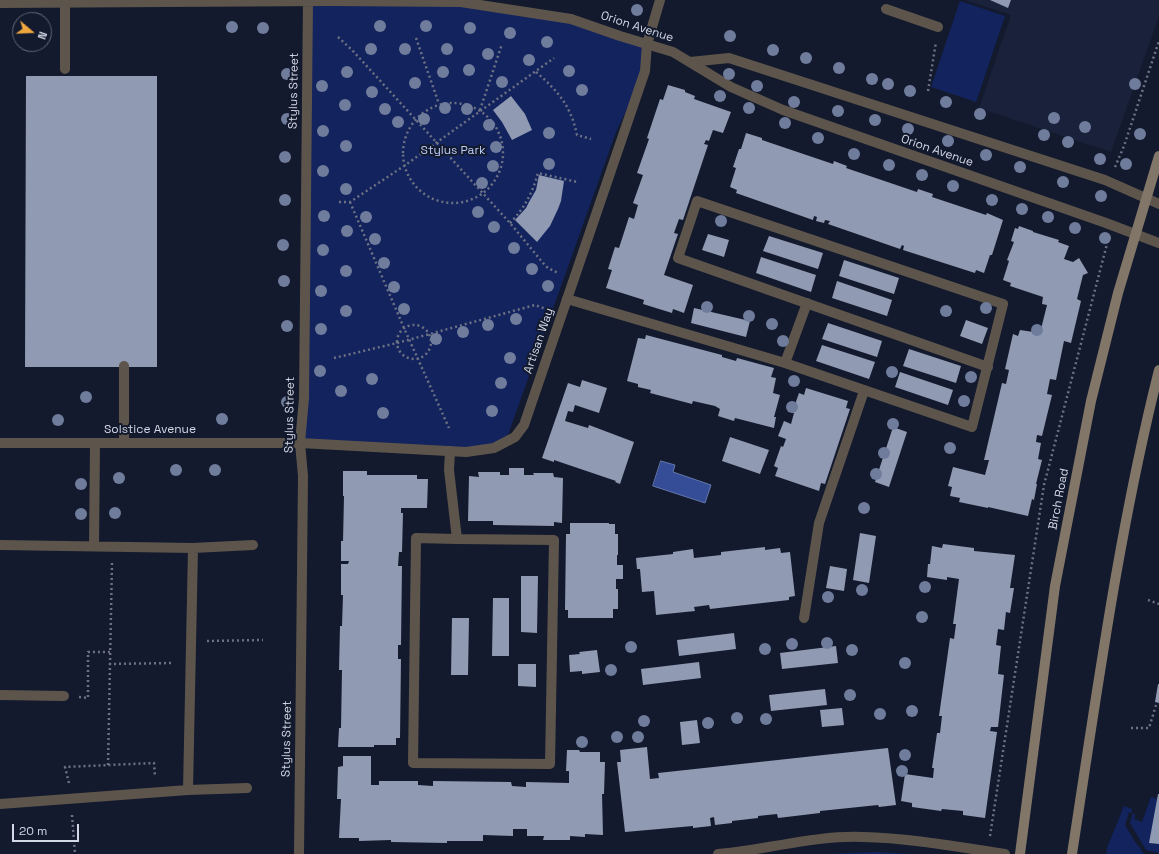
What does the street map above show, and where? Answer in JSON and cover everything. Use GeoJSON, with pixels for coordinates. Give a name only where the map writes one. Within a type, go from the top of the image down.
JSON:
{"type":"FeatureCollection","features":[{"type":"Feature","properties":{"kind":"main road","name":"Birch Road"},"geometry":{"type":"LineString","coordinates":[[1020,854],[1055,586],[1091,401],[1118,293],[1159,156]]}},
{"type":"Feature","properties":{"kind":"main road"},"geometry":{"type":"LineString","coordinates":[[1072,854],[1112,596],[1148,414],[1159,370]]}},
{"type":"Feature","properties":{"kind":"street","name":"Artisan Way"},"geometry":{"type":"LineString","coordinates":[[300,443],[466,452],[494,448],[515,436],[524,425],[645,71],[647,44],[660,0]]}},
{"type":"Feature","properties":{"kind":"street","name":"Orion Avenue"},"geometry":{"type":"LineString","coordinates":[[0,4],[308,1],[461,2],[571,19],[673,52],[731,87],[783,110],[1159,243]]}},
{"type":"Feature","properties":{"kind":"street","name":"Stylus Street"},"geometry":{"type":"LineString","coordinates":[[299,854],[303,476],[300,443],[304,398],[308,1]]}},
{"type":"Feature","properties":{"kind":"street"},"geometry":{"type":"LineString","coordinates":[[65,3],[66,69]]}},
{"type":"Feature","properties":{"kind":"street"},"geometry":{"type":"LineString","coordinates":[[886,9],[938,27]]}},
{"type":"Feature","properties":{"kind":"street","name":"Orion Avenue"},"geometry":{"type":"LineString","coordinates":[[690,62],[729,58],[1105,180],[1159,204]]}},
{"type":"Feature","properties":{"kind":"street"},"geometry":{"type":"LineString","coordinates":[[567,299],[785,363],[972,427],[988,367],[1003,304],[697,201],[678,258],[988,367]]}},
{"type":"Feature","properties":{"kind":"street"},"geometry":{"type":"LineString","coordinates":[[785,363],[807,303]]}},
{"type":"Feature","properties":{"kind":"street"},"geometry":{"type":"LineString","coordinates":[[124,366],[124,443]]}},
{"type":"Feature","properties":{"kind":"street"},"geometry":{"type":"LineString","coordinates":[[804,618],[819,523],[864,391]]}},
{"type":"Feature","properties":{"kind":"street","name":"Solstice Avenue"},"geometry":{"type":"LineString","coordinates":[[0,443],[300,443]]}},
{"type":"Feature","properties":{"kind":"street"},"geometry":{"type":"LineString","coordinates":[[94,546],[95,443]]}},
{"type":"Feature","properties":{"kind":"street"},"geometry":{"type":"LineString","coordinates":[[450,451],[449,470],[457,539]]}},
{"type":"Feature","properties":{"kind":"street"},"geometry":{"type":"LineString","coordinates":[[416,538],[457,539],[554,540],[550,764],[413,762],[416,538]]}},
{"type":"Feature","properties":{"kind":"street"},"geometry":{"type":"LineString","coordinates":[[0,544],[193,548],[253,545]]}},
{"type":"Feature","properties":{"kind":"street"},"geometry":{"type":"LineString","coordinates":[[188,790],[193,548]]}},
{"type":"Feature","properties":{"kind":"street"},"geometry":{"type":"LineString","coordinates":[[0,695],[64,696]]}},
{"type":"Feature","properties":{"kind":"street"},"geometry":{"type":"LineString","coordinates":[[0,804],[188,790],[247,788]]}},
{"type":"Feature","properties":{"kind":"street"},"geometry":{"type":"LineString","coordinates":[[718,854],[744,852],[826,838],[862,836],[917,841],[1005,854]]}},
{"type":"Feature","properties":{"kind":"path"},"geometry":{"type":"LineString","coordinates":[[928,91],[938,27]]}},
{"type":"Feature","properties":{"kind":"path"},"geometry":{"type":"LineString","coordinates":[[338,37],[353,51],[510,223],[548,268],[574,277]]}},
{"type":"Feature","properties":{"kind":"path"},"geometry":{"type":"LineString","coordinates":[[416,38],[439,104]]}},
{"type":"Feature","properties":{"kind":"path"},"geometry":{"type":"LineString","coordinates":[[1115,166],[1124,146],[1159,41]]}},
{"type":"Feature","properties":{"kind":"path"},"geometry":{"type":"LineString","coordinates":[[480,110],[502,44]]}},
{"type":"Feature","properties":{"kind":"path"},"geometry":{"type":"LineString","coordinates":[[339,202],[350,202],[404,166],[554,58]]}},
{"type":"Feature","properties":{"kind":"path"},"geometry":{"type":"LineString","coordinates":[[536,72],[556,91],[567,106],[574,120],[577,135],[592,140]]}},
{"type":"Feature","properties":{"kind":"path"},"geometry":{"type":"LineString","coordinates":[[453,102],[467,104],[480,110],[496,127],[501,138],[503,149],[501,169],[495,181],[483,194],[475,198],[463,202],[449,203],[436,201],[424,194],[414,185],[406,173],[404,166],[403,145],[408,131],[415,120],[426,110],[439,104],[453,102]]}},
{"type":"Feature","properties":{"kind":"path"},"geometry":{"type":"LineString","coordinates":[[510,223],[516,217],[532,193],[538,173],[577,182]]}},
{"type":"Feature","properties":{"kind":"path"},"geometry":{"type":"LineString","coordinates":[[350,202],[449,428]]}},
{"type":"Feature","properties":{"kind":"path"},"geometry":{"type":"LineString","coordinates":[[990,837],[1044,485],[1106,244]]}},
{"type":"Feature","properties":{"kind":"path"},"geometry":{"type":"LineString","coordinates":[[334,358],[397,343],[535,305],[562,313]]}},
{"type":"Feature","properties":{"kind":"path"},"geometry":{"type":"LineString","coordinates":[[409,325],[421,326],[430,334],[432,343],[428,354],[418,359],[404,356],[398,348],[398,337],[404,328],[409,325]]}},
{"type":"Feature","properties":{"kind":"path"},"geometry":{"type":"LineString","coordinates":[[108,765],[112,546]]}},
{"type":"Feature","properties":{"kind":"path"},"geometry":{"type":"LineString","coordinates":[[1148,600],[1159,604]]}},
{"type":"Feature","properties":{"kind":"path"},"geometry":{"type":"LineString","coordinates":[[191,642],[263,640]]}},
{"type":"Feature","properties":{"kind":"path"},"geometry":{"type":"LineString","coordinates":[[64,696],[88,698],[88,652],[110,652]]}},
{"type":"Feature","properties":{"kind":"path"},"geometry":{"type":"LineString","coordinates":[[109,664],[191,663]]}},
{"type":"Feature","properties":{"kind":"path"},"geometry":{"type":"LineString","coordinates":[[1131,728],[1149,728],[1157,702]]}},
{"type":"Feature","properties":{"kind":"shaded area"},"geometry":{"type":"Polygon","coordinates":[[[965,0],[1159,0],[1159,16],[1111,152],[979,108],[1011,15],[965,0]]]}},
{"type":"Feature","properties":{"kind":"shaded area"},"geometry":{"type":"Polygon","coordinates":[[[661,461],[675,465],[673,472],[711,485],[705,503],[653,486],[661,461]]]}},
{"type":"Feature","properties":{"kind":"green space"},"geometry":{"type":"Polygon","coordinates":[[[960,1],[1005,16],[976,102],[931,87],[960,1]]]}},
{"type":"Feature","properties":{"kind":"green space","name":"Stylus Park"},"geometry":{"type":"Polygon","coordinates":[[[308,2],[475,4],[571,19],[647,44],[645,71],[616,132],[508,435],[489,447],[449,451],[300,443],[308,2]]]}},
{"type":"Feature","properties":{"kind":"green space"},"geometry":{"type":"Polygon","coordinates":[[[1151,797],[1158,799],[1150,843],[1159,844],[1159,853],[1146,850],[1130,823],[1133,813],[1135,814],[1134,819],[1142,822],[1151,797]]]}},
{"type":"Feature","properties":{"kind":"green space"},"geometry":{"type":"Polygon","coordinates":[[[1124,806],[1132,809],[1132,813],[1129,812],[1125,825],[1144,854],[1106,854],[1124,806]]]}},
{"type":"Feature","properties":{"kind":"green space"},"geometry":{"type":"Polygon","coordinates":[[[874,852],[912,854],[828,854],[874,852]]]}},
{"type":"Feature","properties":{"kind":"building"},"geometry":{"type":"Polygon","coordinates":[[[990,0],[1011,0],[1008,8],[990,0]]]}},
{"type":"Feature","properties":{"kind":"building"},"geometry":{"type":"Polygon","coordinates":[[[26,76],[157,76],[157,367],[25,367],[26,76]]]}},
{"type":"Feature","properties":{"kind":"building"},"geometry":{"type":"Polygon","coordinates":[[[668,85],[685,90],[685,92],[695,96],[694,99],[731,112],[723,133],[713,130],[709,141],[706,140],[704,144],[708,145],[683,220],[679,219],[674,233],[678,234],[664,275],[693,285],[684,313],[673,309],[672,313],[643,304],[644,300],[606,288],[612,270],[608,269],[615,247],[619,248],[629,217],[634,219],[638,205],[633,203],[643,175],[637,173],[649,139],[647,138],[660,99],[663,100],[668,85]]]}},
{"type":"Feature","properties":{"kind":"building"},"geometry":{"type":"Polygon","coordinates":[[[511,96],[525,114],[532,130],[512,140],[493,110],[511,96]]]}},
{"type":"Feature","properties":{"kind":"building"},"geometry":{"type":"Polygon","coordinates":[[[746,133],[762,138],[762,140],[833,164],[834,161],[847,166],[846,168],[917,192],[918,189],[933,194],[932,197],[986,215],[987,213],[1003,220],[992,255],[990,255],[984,273],[976,270],[975,273],[903,250],[904,246],[902,245],[900,249],[828,224],[830,221],[825,220],[824,223],[816,221],[817,217],[814,216],[813,220],[736,193],[737,190],[730,187],[736,168],[733,167],[746,133]]]}},
{"type":"Feature","properties":{"kind":"building"},"geometry":{"type":"Polygon","coordinates":[[[539,175],[564,181],[561,201],[558,209],[550,226],[537,242],[515,220],[526,208],[536,190],[539,175]]]}},
{"type":"Feature","properties":{"kind":"building"},"geometry":{"type":"Polygon","coordinates":[[[1019,226],[1059,240],[1058,242],[1069,246],[1064,259],[1073,262],[1079,258],[1088,273],[1083,275],[1077,299],[1081,301],[1071,343],[1064,341],[1056,380],[1050,379],[1047,394],[1052,395],[1042,436],[1037,435],[1036,442],[1041,443],[1038,459],[1042,460],[1034,500],[1032,499],[1028,516],[959,502],[960,498],[950,496],[952,487],[948,486],[953,467],[985,475],[989,460],[984,460],[1002,383],[1006,384],[1009,370],[1005,369],[1013,334],[1018,336],[1020,330],[1040,333],[1047,305],[1042,304],[1043,297],[1010,286],[1011,283],[1003,280],[1009,261],[1007,260],[1014,242],[1011,241],[1015,228],[1018,229],[1019,226]]]}},
{"type":"Feature","properties":{"kind":"building"},"geometry":{"type":"Polygon","coordinates":[[[708,234],[729,240],[724,257],[702,250],[708,234]]]}},
{"type":"Feature","properties":{"kind":"building"},"geometry":{"type":"Polygon","coordinates":[[[769,236],[823,253],[818,269],[763,251],[769,236]]]}},
{"type":"Feature","properties":{"kind":"building"},"geometry":{"type":"Polygon","coordinates":[[[761,257],[816,275],[811,292],[756,273],[761,257]]]}},
{"type":"Feature","properties":{"kind":"building"},"geometry":{"type":"Polygon","coordinates":[[[844,260],[899,278],[894,294],[839,276],[844,260]]]}},
{"type":"Feature","properties":{"kind":"building"},"geometry":{"type":"Polygon","coordinates":[[[837,281],[892,300],[887,316],[832,298],[837,281]]]}},
{"type":"Feature","properties":{"kind":"building"},"geometry":{"type":"Polygon","coordinates":[[[694,308],[750,321],[746,337],[691,323],[694,308]]]}},
{"type":"Feature","properties":{"kind":"building"},"geometry":{"type":"Polygon","coordinates":[[[966,320],[988,328],[982,344],[960,336],[966,320]]]}},
{"type":"Feature","properties":{"kind":"building"},"geometry":{"type":"Polygon","coordinates":[[[828,323],[882,341],[877,357],[822,339],[828,323]]]}},
{"type":"Feature","properties":{"kind":"building"},"geometry":{"type":"Polygon","coordinates":[[[646,335],[722,355],[722,357],[736,361],[737,358],[774,368],[771,377],[776,378],[773,393],[780,395],[774,417],[776,417],[774,428],[735,418],[734,421],[718,416],[720,409],[715,406],[693,401],[692,404],[650,393],[651,390],[638,387],[638,384],[627,381],[638,338],[645,339],[646,335]]]}},
{"type":"Feature","properties":{"kind":"building"},"geometry":{"type":"Polygon","coordinates":[[[822,345],[875,362],[869,379],[816,361],[822,345]]]}},
{"type":"Feature","properties":{"kind":"building"},"geometry":{"type":"Polygon","coordinates":[[[909,349],[961,366],[956,383],[903,366],[909,349]]]}},
{"type":"Feature","properties":{"kind":"building"},"geometry":{"type":"Polygon","coordinates":[[[900,372],[953,390],[948,405],[895,387],[900,372]]]}},
{"type":"Feature","properties":{"kind":"building"},"geometry":{"type":"Polygon","coordinates":[[[582,380],[607,388],[599,413],[575,405],[573,412],[568,411],[565,421],[588,428],[589,425],[634,442],[620,484],[615,482],[616,481],[554,460],[554,462],[542,458],[568,383],[580,387],[582,380]]]}},
{"type":"Feature","properties":{"kind":"building"},"geometry":{"type":"Polygon","coordinates":[[[806,388],[848,401],[846,408],[850,409],[825,484],[821,483],[819,491],[775,476],[778,468],[774,466],[781,446],[783,447],[786,439],[778,436],[784,421],[791,424],[794,413],[792,413],[799,393],[804,395],[806,388]]]}},
{"type":"Feature","properties":{"kind":"building"},"geometry":{"type":"Polygon","coordinates":[[[893,427],[907,432],[889,487],[875,482],[893,427]]]}},
{"type":"Feature","properties":{"kind":"building"},"geometry":{"type":"Polygon","coordinates":[[[730,437],[769,450],[760,474],[722,461],[730,437]]]}},
{"type":"Feature","properties":{"kind":"building"},"geometry":{"type":"Polygon","coordinates":[[[509,468],[524,468],[524,475],[534,475],[533,473],[553,473],[554,477],[563,478],[562,523],[554,522],[554,526],[493,525],[493,521],[468,521],[469,476],[479,477],[478,472],[500,472],[500,475],[509,475],[509,468]]]}},
{"type":"Feature","properties":{"kind":"building"},"geometry":{"type":"Polygon","coordinates":[[[343,471],[367,471],[367,475],[417,475],[417,479],[428,479],[427,508],[401,508],[401,513],[403,513],[402,552],[399,552],[398,566],[402,566],[401,645],[398,645],[398,659],[401,659],[400,738],[396,738],[396,745],[374,745],[374,747],[338,747],[339,728],[341,728],[342,670],[339,670],[340,626],[342,626],[343,595],[341,595],[341,564],[348,564],[349,561],[341,561],[344,496],[343,471]]]}},
{"type":"Feature","properties":{"kind":"building"},"geometry":{"type":"Polygon","coordinates":[[[570,523],[615,524],[615,534],[618,534],[617,565],[623,565],[623,579],[616,579],[616,589],[618,589],[618,609],[613,609],[613,618],[568,618],[568,610],[565,610],[566,534],[570,534],[570,523]]]}},
{"type":"Feature","properties":{"kind":"building"},"geometry":{"type":"Polygon","coordinates":[[[860,533],[876,536],[869,583],[853,580],[860,533]]]}},
{"type":"Feature","properties":{"kind":"building"},"geometry":{"type":"Polygon","coordinates":[[[943,544],[974,548],[974,551],[1015,555],[1010,588],[1014,588],[1010,613],[1006,612],[1004,630],[998,629],[996,645],[1001,646],[998,674],[1004,675],[998,727],[991,727],[990,731],[997,732],[985,818],[963,815],[963,811],[942,809],[941,811],[912,807],[912,803],[901,801],[905,774],[933,778],[934,768],[932,768],[937,733],[940,733],[942,716],[939,716],[950,638],[954,639],[956,624],[953,624],[959,579],[947,577],[947,580],[927,577],[932,546],[942,548],[943,544]]]}},
{"type":"Feature","properties":{"kind":"building"},"geometry":{"type":"Polygon","coordinates":[[[765,547],[765,550],[780,548],[781,553],[790,552],[795,596],[789,597],[789,600],[710,609],[709,605],[694,607],[695,611],[656,615],[654,591],[642,592],[640,569],[637,569],[636,558],[673,554],[673,552],[693,549],[694,558],[721,555],[721,552],[765,547]]]}},
{"type":"Feature","properties":{"kind":"building"},"geometry":{"type":"Polygon","coordinates":[[[830,566],[847,569],[844,591],[826,588],[830,566]]]}},
{"type":"Feature","properties":{"kind":"building"},"geometry":{"type":"Polygon","coordinates":[[[521,576],[538,576],[537,633],[521,632],[521,576]]]}},
{"type":"Feature","properties":{"kind":"building"},"geometry":{"type":"Polygon","coordinates":[[[493,598],[509,598],[509,656],[492,656],[493,598]]]}},
{"type":"Feature","properties":{"kind":"building"},"geometry":{"type":"Polygon","coordinates":[[[452,618],[469,618],[468,675],[451,675],[452,618]]]}},
{"type":"Feature","properties":{"kind":"building"},"geometry":{"type":"Polygon","coordinates":[[[734,633],[736,649],[679,656],[677,640],[734,633]]]}},
{"type":"Feature","properties":{"kind":"building"},"geometry":{"type":"Polygon","coordinates":[[[836,646],[838,663],[782,669],[780,653],[836,646]]]}},
{"type":"Feature","properties":{"kind":"building"},"geometry":{"type":"Polygon","coordinates":[[[597,650],[600,672],[582,674],[582,671],[570,672],[569,655],[597,650]]]}},
{"type":"Feature","properties":{"kind":"building"},"geometry":{"type":"Polygon","coordinates":[[[699,662],[701,678],[643,685],[641,669],[699,662]]]}},
{"type":"Feature","properties":{"kind":"building"},"geometry":{"type":"Polygon","coordinates":[[[518,664],[536,664],[536,687],[518,686],[518,664]]]}},
{"type":"Feature","properties":{"kind":"building"},"geometry":{"type":"Polygon","coordinates":[[[1159,684],[1159,703],[1155,702],[1159,684]]]}},
{"type":"Feature","properties":{"kind":"building"},"geometry":{"type":"Polygon","coordinates":[[[825,689],[827,705],[771,711],[769,695],[825,689]]]}},
{"type":"Feature","properties":{"kind":"building"},"geometry":{"type":"Polygon","coordinates":[[[842,708],[844,725],[822,727],[820,710],[842,708]]]}},
{"type":"Feature","properties":{"kind":"building"},"geometry":{"type":"Polygon","coordinates":[[[697,720],[700,743],[682,745],[680,722],[697,720]]]}},
{"type":"Feature","properties":{"kind":"building"},"geometry":{"type":"Polygon","coordinates":[[[647,747],[650,779],[659,778],[658,773],[888,748],[896,805],[879,807],[878,805],[820,811],[820,813],[778,818],[777,814],[758,816],[758,818],[732,821],[732,823],[715,825],[714,817],[710,818],[711,826],[693,828],[693,826],[625,832],[617,762],[621,762],[620,750],[647,747]]]}},
{"type":"Feature","properties":{"kind":"building"},"geometry":{"type":"Polygon","coordinates":[[[567,750],[579,750],[580,752],[600,752],[600,762],[605,762],[604,794],[602,794],[603,835],[585,834],[585,837],[570,836],[570,840],[543,840],[544,836],[527,836],[527,829],[513,829],[513,836],[483,835],[483,841],[447,841],[447,843],[391,842],[391,840],[359,841],[359,838],[339,838],[341,799],[337,799],[338,767],[343,766],[343,756],[371,756],[371,785],[379,785],[379,781],[418,781],[418,785],[433,786],[433,781],[511,782],[512,786],[526,787],[526,782],[569,783],[569,771],[566,771],[567,750]]]}},
{"type":"Feature","properties":{"kind":"building"},"geometry":{"type":"Polygon","coordinates":[[[1159,794],[1159,844],[1149,843],[1159,794]]]}}]}
